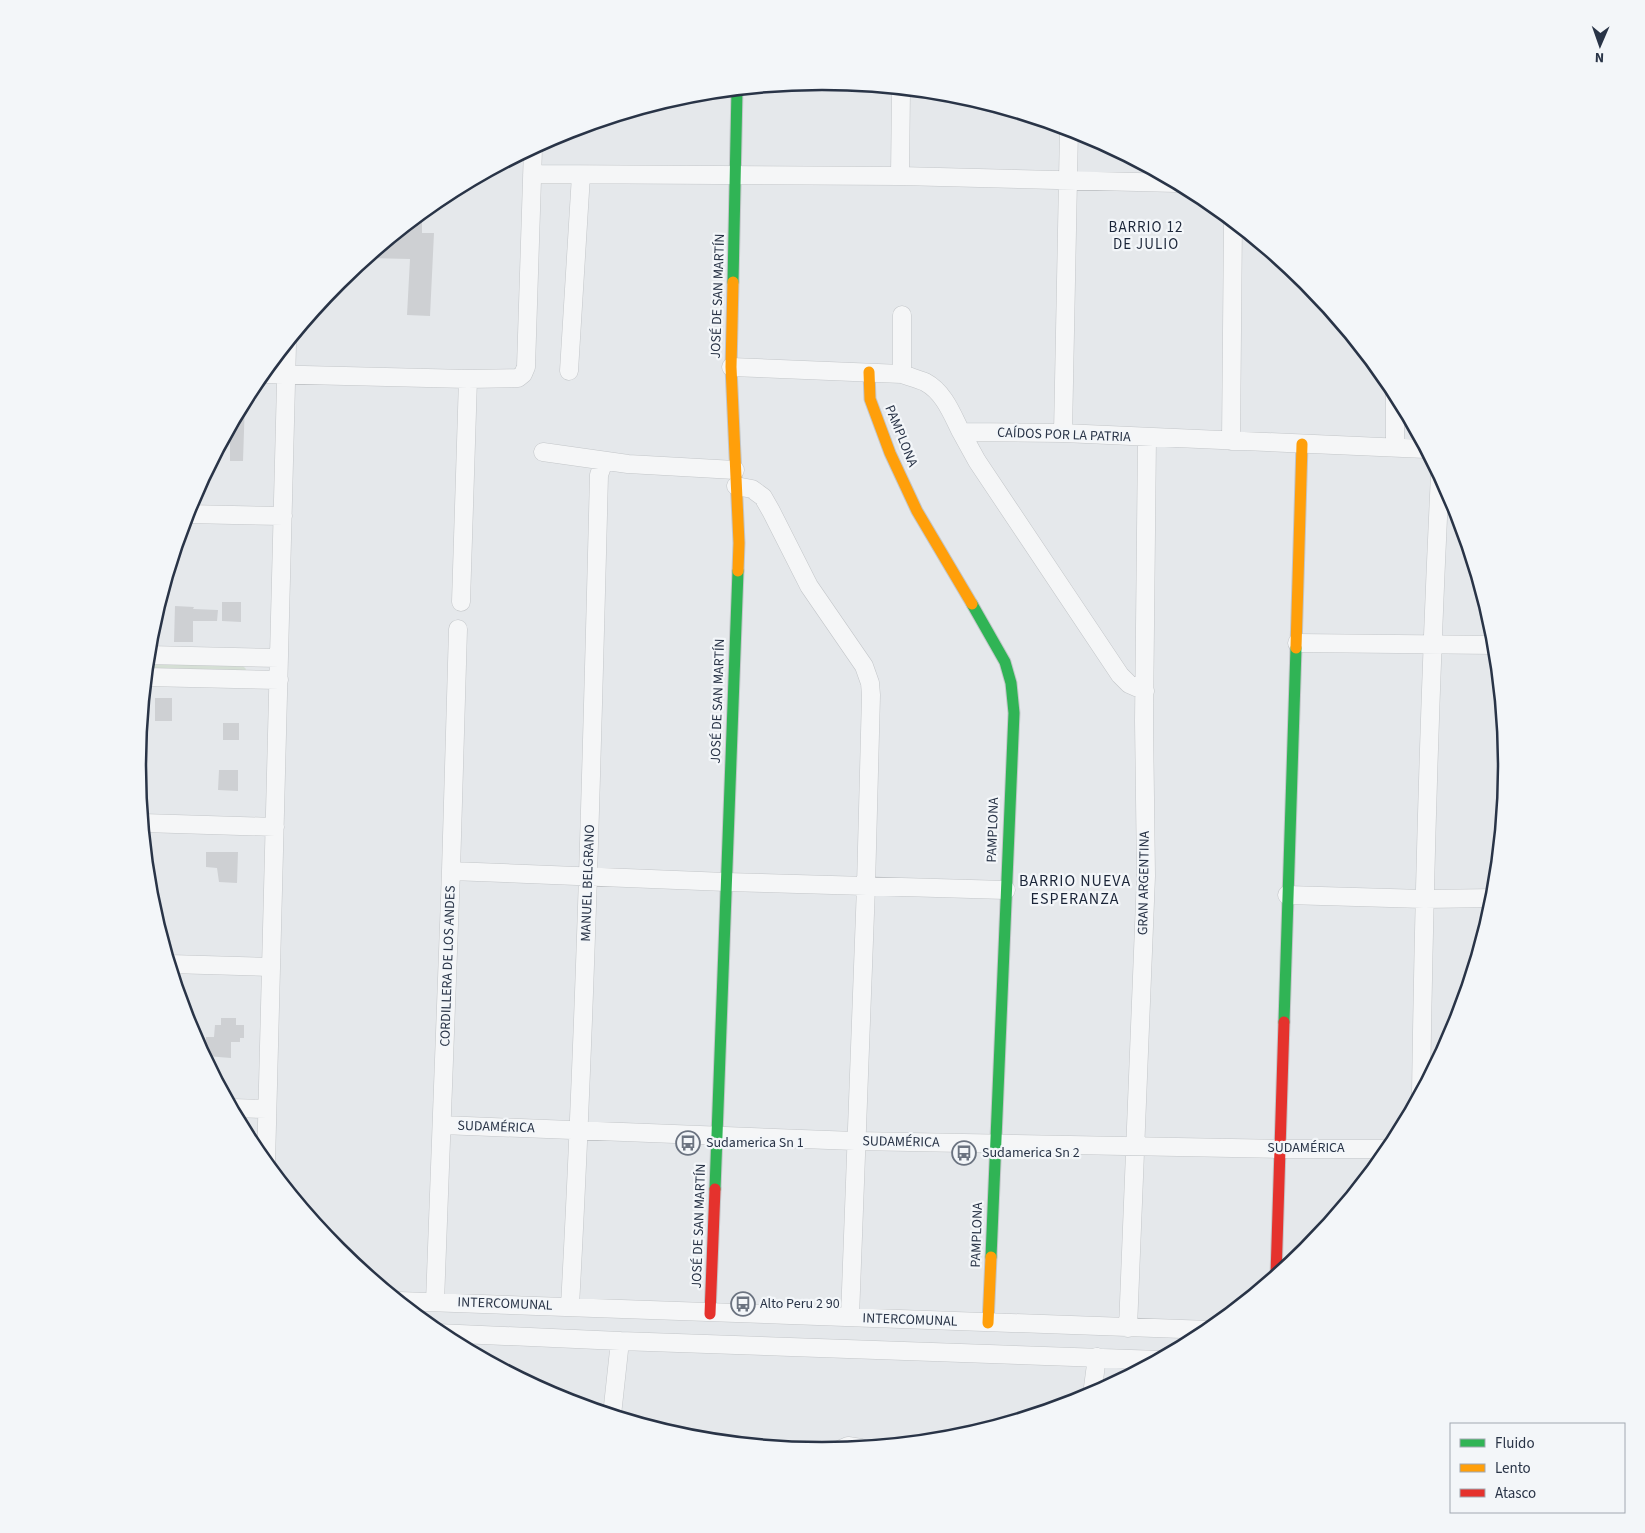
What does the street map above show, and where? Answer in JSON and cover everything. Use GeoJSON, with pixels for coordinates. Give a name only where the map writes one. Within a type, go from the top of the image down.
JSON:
{"type":"FeatureCollection","features":[{"type":"Feature","properties":{"kind":"street"},"geometry":{"type":"LineString","coordinates":[[900,176],[901,95]]}},
{"type":"Feature","properties":{"kind":"street","name":"JOSÉ DE SAN MARTÍN"},"geometry":{"type":"LineString","coordinates":[[710,1314],[739,543],[731,367],[737,96]]}},
{"type":"Feature","properties":{"kind":"street"},"geometry":{"type":"LineString","coordinates":[[1063,433],[1069,137]]}},
{"type":"Feature","properties":{"kind":"street"},"geometry":{"type":"LineString","coordinates":[[272,374],[468,379],[518,378],[524,374],[526,367],[533,155]]}},
{"type":"Feature","properties":{"kind":"street"},"geometry":{"type":"LineString","coordinates":[[532,174],[900,176],[1163,183]]}},
{"type":"Feature","properties":{"kind":"street"},"geometry":{"type":"LineString","coordinates":[[569,371],[581,175]]}},
{"type":"Feature","properties":{"kind":"street"},"geometry":{"type":"LineString","coordinates":[[1230,440],[1233,229]]}},
{"type":"Feature","properties":{"kind":"street"},"geometry":{"type":"LineString","coordinates":[[902,315],[902,374]]}},
{"type":"Feature","properties":{"kind":"street"},"geometry":{"type":"LineString","coordinates":[[266,1151],[287,354]]}},
{"type":"Feature","properties":{"kind":"street"},"geometry":{"type":"LineString","coordinates":[[731,367],[902,374],[925,382],[938,392],[948,405],[977,461],[1120,675],[1129,684],[1145,691]]}},
{"type":"Feature","properties":{"kind":"street","name":"PAMPLONA"},"geometry":{"type":"LineString","coordinates":[[869,372],[870,399],[904,484],[917,511],[1002,655],[1013,691],[1014,713],[988,1323]]}},
{"type":"Feature","properties":{"kind":"street"},"geometry":{"type":"LineString","coordinates":[[461,602],[468,379]]}},
{"type":"Feature","properties":{"kind":"street"},"geometry":{"type":"LineString","coordinates":[[1395,407],[1395,447]]}},
{"type":"Feature","properties":{"kind":"street","name":"CAÍDOS POR LA PATRIA"},"geometry":{"type":"LineString","coordinates":[[961,432],[1063,433],[1419,449]]}},
{"type":"Feature","properties":{"kind":"street","name":"GRAN ARGENTINA"},"geometry":{"type":"LineString","coordinates":[[1128,1328],[1146,876],[1147,437]]}},
{"type":"Feature","properties":{"kind":"street"},"geometry":{"type":"LineString","coordinates":[[1276,1268],[1302,444]]}},
{"type":"Feature","properties":{"kind":"street"},"geometry":{"type":"LineString","coordinates":[[543,452],[736,478],[763,497],[809,586],[864,666],[870,683],[871,695],[850,1317]]}},
{"type":"Feature","properties":{"kind":"street","name":"MANUEL BELGRANO"},"geometry":{"type":"LineString","coordinates":[[570,1306],[580,1130],[589,876],[599,476],[604,461]]}},
{"type":"Feature","properties":{"kind":"street"},"geometry":{"type":"LineString","coordinates":[[1421,1080],[1431,644],[1439,489]]}},
{"type":"Feature","properties":{"kind":"street"},"geometry":{"type":"LineString","coordinates":[[195,514],[283,516]]}},
{"type":"Feature","properties":{"kind":"street","name":"CORDILLERA DE LOS ANDES"},"geometry":{"type":"LineString","coordinates":[[435,1302],[458,629]]}},
{"type":"Feature","properties":{"kind":"street"},"geometry":{"type":"LineString","coordinates":[[1297,643],[1488,645]]}},
{"type":"Feature","properties":{"kind":"street"},"geometry":{"type":"LineString","coordinates":[[156,655],[279,658]]}},
{"type":"Feature","properties":{"kind":"street"},"geometry":{"type":"LineString","coordinates":[[152,677],[278,680]]}},
{"type":"Feature","properties":{"kind":"street"},"geometry":{"type":"LineString","coordinates":[[148,823],[275,827]]}},
{"type":"Feature","properties":{"kind":"street"},"geometry":{"type":"LineString","coordinates":[[451,871],[726,882],[1006,890]]}},
{"type":"Feature","properties":{"kind":"street"},"geometry":{"type":"LineString","coordinates":[[1288,896],[1424,899],[1486,898]]}},
{"type":"Feature","properties":{"kind":"street"},"geometry":{"type":"LineString","coordinates":[[176,964],[271,966]]}},
{"type":"Feature","properties":{"kind":"street"},"geometry":{"type":"LineString","coordinates":[[239,1108],[267,1109]]}},
{"type":"Feature","properties":{"kind":"street","name":"SUDAMÉRICA"},"geometry":{"type":"LineString","coordinates":[[442,1125],[855,1141],[1280,1149],[1380,1149]]}},
{"type":"Feature","properties":{"kind":"street","name":"INTERCOMUNAL"},"geometry":{"type":"LineString","coordinates":[[409,1301],[570,1306],[710,1314],[850,1317],[1197,1330]]}},
{"type":"Feature","properties":{"kind":"street"},"geometry":{"type":"LineString","coordinates":[[453,1333],[620,1341],[1096,1357],[1132,1367]]}},
{"type":"Feature","properties":{"kind":"street"},"geometry":{"type":"LineString","coordinates":[[613,1409],[620,1341]]}},
{"type":"Feature","properties":{"kind":"street"},"geometry":{"type":"LineString","coordinates":[[1093,1386],[1096,1357]]}},
{"type":"Feature","properties":{"kind":"shaded area"},"geometry":{"type":"Polygon","coordinates":[[[154,663],[243,666],[246,669],[245,671],[153,669],[154,663]]]}},
{"type":"Feature","properties":{"kind":"building"},"geometry":{"type":"Polygon","coordinates":[[[422,222],[422,233],[434,233],[430,316],[407,315],[410,259],[376,258],[422,222]]]}},
{"type":"Feature","properties":{"kind":"building"},"geometry":{"type":"Polygon","coordinates":[[[245,416],[243,461],[230,461],[230,441],[245,416]]]}},
{"type":"Feature","properties":{"kind":"building"},"geometry":{"type":"Polygon","coordinates":[[[222,602],[241,602],[241,622],[222,621],[222,602]]]}},
{"type":"Feature","properties":{"kind":"building"},"geometry":{"type":"Polygon","coordinates":[[[175,606],[218,610],[217,621],[193,621],[193,642],[174,642],[175,606]]]}},
{"type":"Feature","properties":{"kind":"building"},"geometry":{"type":"Polygon","coordinates":[[[155,698],[172,698],[172,721],[155,721],[155,698]]]}},
{"type":"Feature","properties":{"kind":"building"},"geometry":{"type":"Polygon","coordinates":[[[223,723],[239,723],[239,740],[223,740],[223,723]]]}},
{"type":"Feature","properties":{"kind":"building"},"geometry":{"type":"Polygon","coordinates":[[[219,770],[238,770],[238,791],[218,790],[219,770]]]}},
{"type":"Feature","properties":{"kind":"building"},"geometry":{"type":"Polygon","coordinates":[[[206,852],[238,852],[237,883],[219,882],[217,868],[206,867],[206,852]]]}},
{"type":"Feature","properties":{"kind":"building"},"geometry":{"type":"Polygon","coordinates":[[[221,1018],[236,1018],[236,1025],[244,1025],[244,1038],[240,1038],[240,1042],[231,1042],[231,1058],[212,1056],[206,1044],[206,1037],[214,1037],[215,1025],[221,1025],[221,1018]]]}},
{"type":"Feature","properties":{"kind":"traffic: fast"},"geometry":{"type":"LineString","coordinates":[[733,282],[737,96]]}},
{"type":"Feature","properties":{"kind":"traffic: fast"},"geometry":{"type":"LineString","coordinates":[[715,1189],[738,571]]}},
{"type":"Feature","properties":{"kind":"traffic: fast"},"geometry":{"type":"LineString","coordinates":[[972,604],[1005,662],[1011,683],[1014,713],[991,1257]]}},
{"type":"Feature","properties":{"kind":"traffic: fast"},"geometry":{"type":"LineString","coordinates":[[1284,1022],[1296,648]]}},
{"type":"Feature","properties":{"kind":"traffic: slow"},"geometry":{"type":"LineString","coordinates":[[733,282],[731,367],[739,543],[738,571]]}},
{"type":"Feature","properties":{"kind":"traffic: slow"},"geometry":{"type":"LineString","coordinates":[[869,372],[870,399],[890,453],[917,511],[972,604]]}},
{"type":"Feature","properties":{"kind":"traffic: slow"},"geometry":{"type":"LineString","coordinates":[[1296,648],[1302,444]]}},
{"type":"Feature","properties":{"kind":"traffic: slow"},"geometry":{"type":"LineString","coordinates":[[988,1323],[991,1257]]}},
{"type":"Feature","properties":{"kind":"traffic: jam"},"geometry":{"type":"LineString","coordinates":[[1276,1268],[1284,1022]]}},
{"type":"Feature","properties":{"kind":"traffic: jam"},"geometry":{"type":"LineString","coordinates":[[710,1314],[715,1189]]}},
{"type":"Feature","properties":{"kind":"place","name":"Sudamerica Sn 1"},"geometry":{"type":"Point","coordinates":[688,1143]}},
{"type":"Feature","properties":{"kind":"place","name":"Sudamerica Sn 2"},"geometry":{"type":"Point","coordinates":[964,1153]}},
{"type":"Feature","properties":{"kind":"place","name":"Alto Peru 2 90"},"geometry":{"type":"Point","coordinates":[743,1304]}},
{"type":"Feature","properties":{"kind":"district","name":"BARRIO 12 DE JULIO"},"geometry":{"type":"Point","coordinates":[1146,236]}},
{"type":"Feature","properties":{"kind":"district","name":"BARRIO NUEVA ESPERANZA"},"geometry":{"type":"Point","coordinates":[1075,890]}}]}
